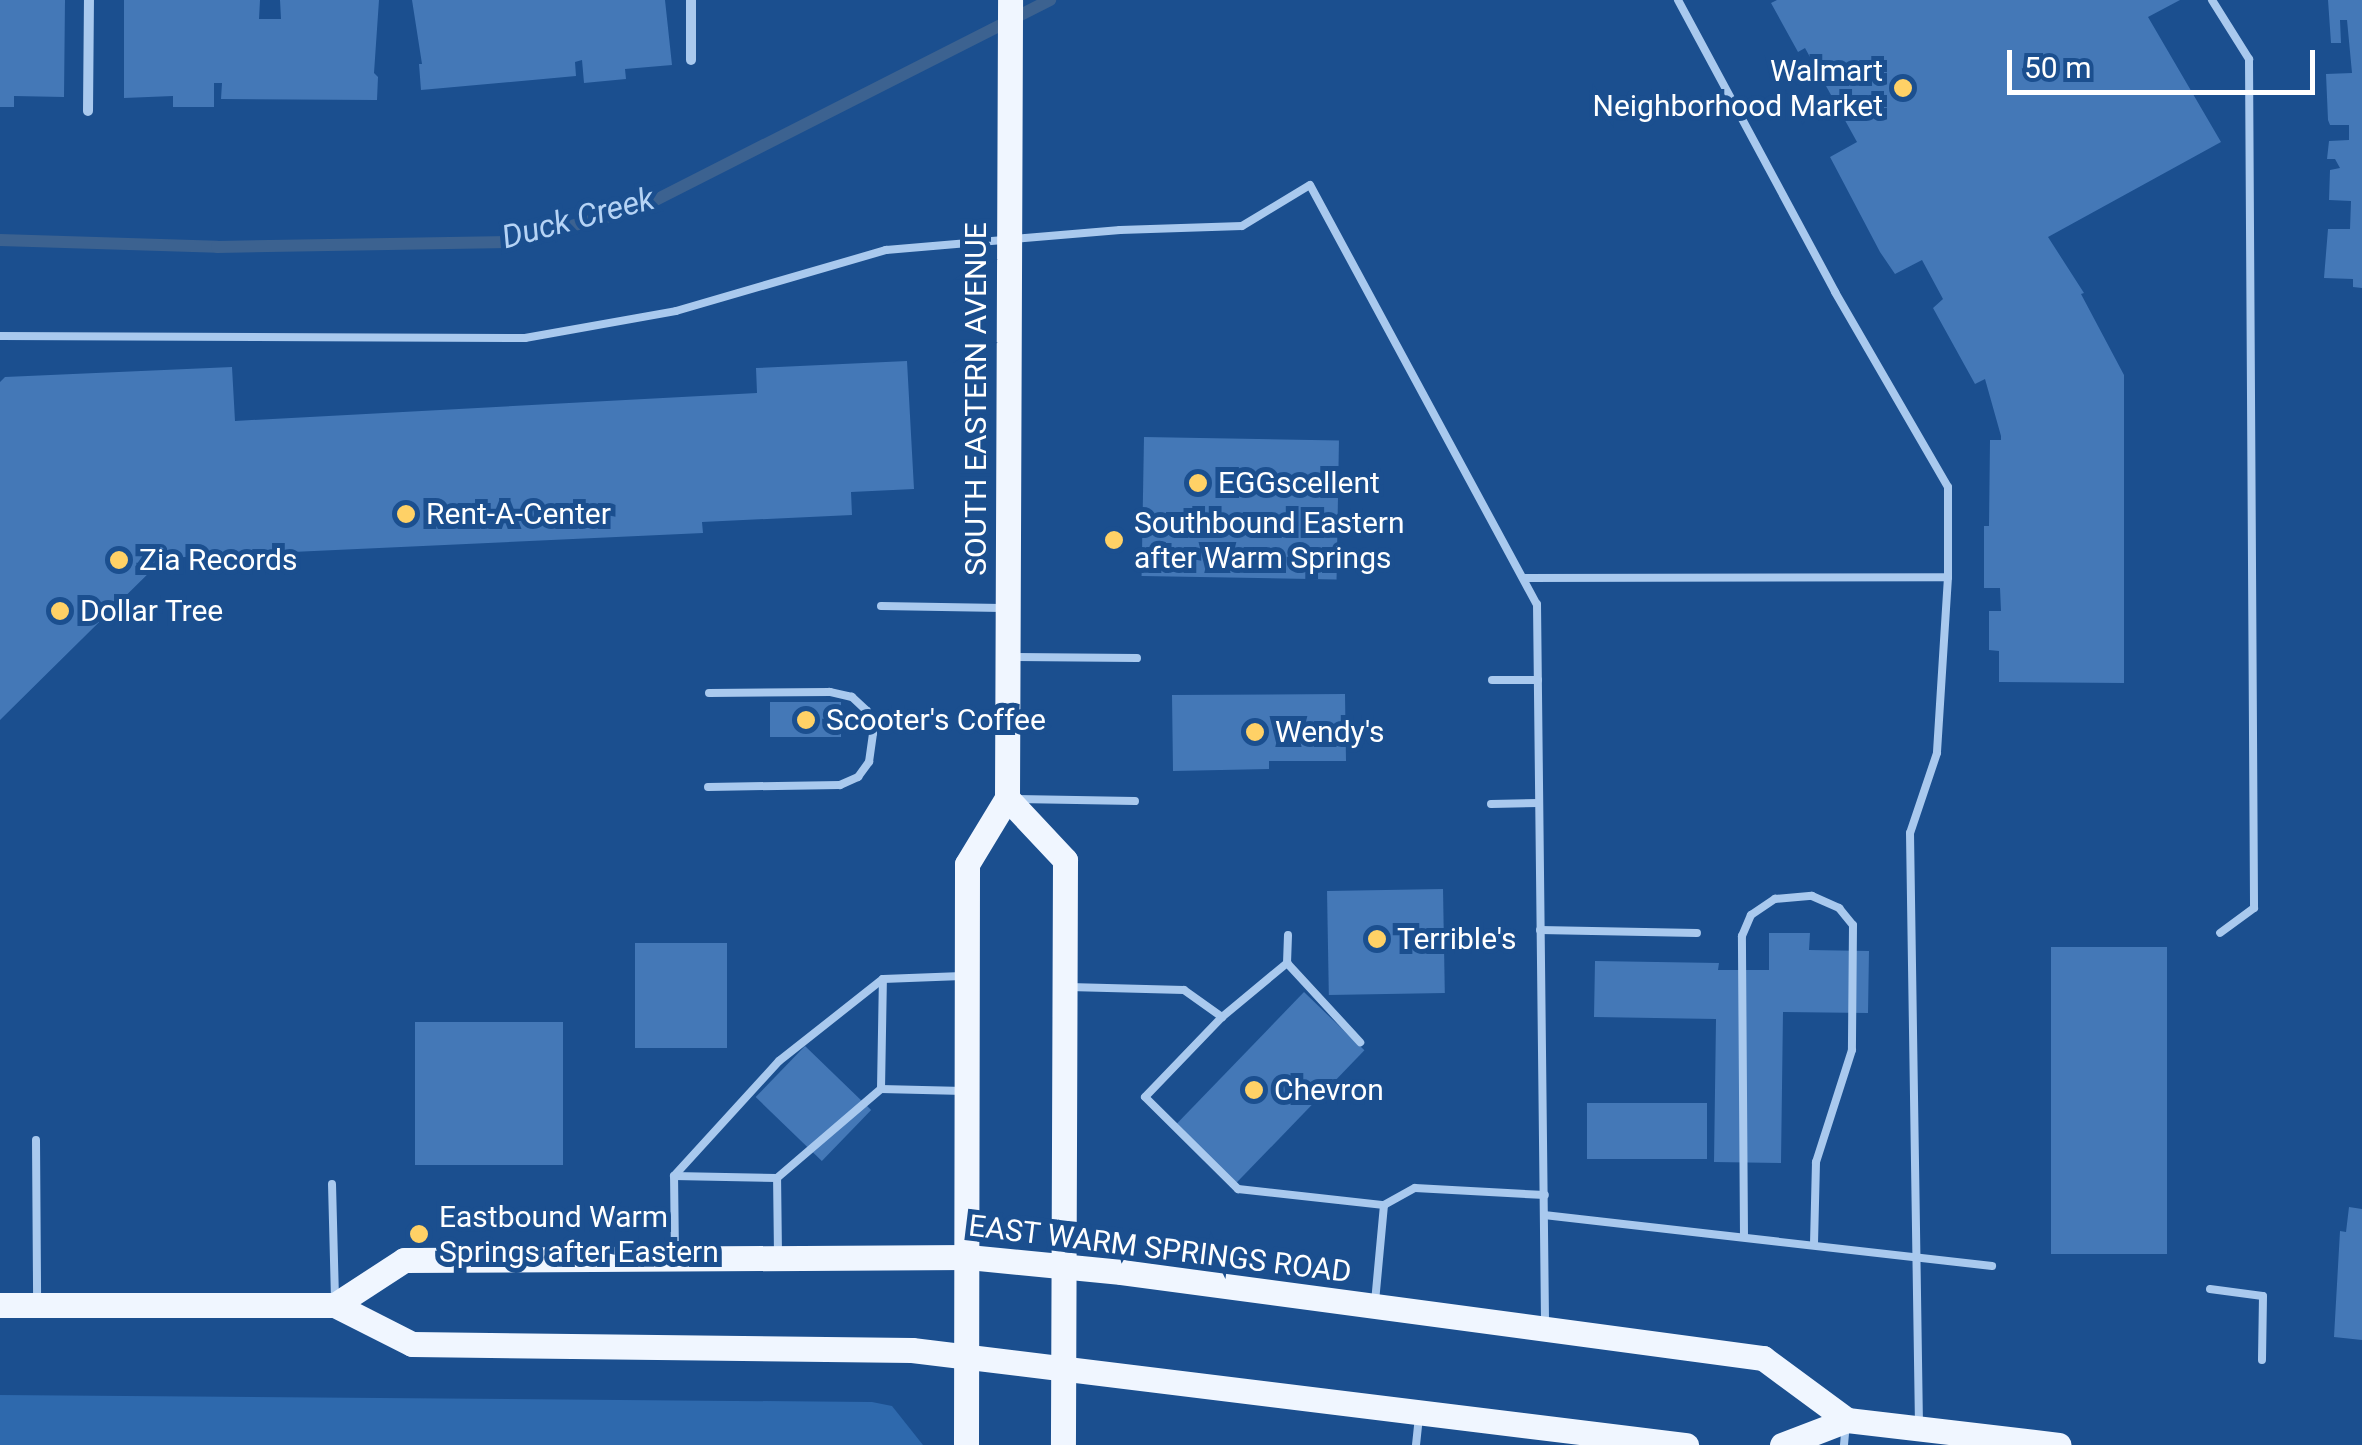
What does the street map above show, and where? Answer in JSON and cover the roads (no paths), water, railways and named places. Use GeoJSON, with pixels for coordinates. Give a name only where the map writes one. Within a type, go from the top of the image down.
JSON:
{"type":"FeatureCollection","features":[{"type":"Feature","properties":{"kind":"main road","name":"SOUTH EASTERN AVENUE"},"geometry":{"type":"LineString","coordinates":[[1007,798],[1010,0]]}},
{"type":"Feature","properties":{"kind":"main road"},"geometry":{"type":"LineString","coordinates":[[966,1445],[967,864],[1007,798],[1065,860],[1063,1445]]}},
{"type":"Feature","properties":{"kind":"main road","name":"EAST WARM SPRINGS ROAD"},"geometry":{"type":"LineString","coordinates":[[335,1305],[404,1260],[968,1257],[1064,1265],[1763,1358],[1845,1432]]}},
{"type":"Feature","properties":{"kind":"main road"},"geometry":{"type":"LineString","coordinates":[[0,1305],[335,1305],[412,1344],[912,1350],[1686,1445]]}},
{"type":"Feature","properties":{"kind":"main road","name":"EAST WARM SPRINGS ROAD"},"geometry":{"type":"LineString","coordinates":[[1782,1445],[1845,1432],[1919,1429],[2059,1445]]}},
{"type":"Feature","properties":{"kind":"street"},"geometry":{"type":"LineString","coordinates":[[88,111],[90,0]]}},
{"type":"Feature","properties":{"kind":"street"},"geometry":{"type":"LineString","coordinates":[[691,60],[692,0]]}},
{"type":"Feature","properties":{"kind":"lane"},"geometry":{"type":"LineString","coordinates":[[1678,0],[1834,292],[1948,488],[1948,577],[1937,753],[1910,832],[1919,1429]]}},
{"type":"Feature","properties":{"kind":"lane"},"geometry":{"type":"LineString","coordinates":[[2212,0],[2249,60],[2254,908],[2220,933]]}},
{"type":"Feature","properties":{"kind":"lane"},"geometry":{"type":"LineString","coordinates":[[0,336],[525,338],[676,311],[886,250],[1120,230],[1242,226],[1310,185],[1537,604],[1544,1329]]}},
{"type":"Feature","properties":{"kind":"lane"},"geometry":{"type":"LineString","coordinates":[[1525,578],[1948,577]]}},
{"type":"Feature","properties":{"kind":"lane"},"geometry":{"type":"LineString","coordinates":[[881,606],[1008,608]]}},
{"type":"Feature","properties":{"kind":"lane"},"geometry":{"type":"LineString","coordinates":[[1008,657],[1137,658]]}},
{"type":"Feature","properties":{"kind":"lane"},"geometry":{"type":"LineString","coordinates":[[1492,680],[1538,680]]}},
{"type":"Feature","properties":{"kind":"lane"},"geometry":{"type":"LineString","coordinates":[[708,787],[840,785],[858,777],[868,762],[873,733],[867,710],[852,696],[830,692],[710,693]]}},
{"type":"Feature","properties":{"kind":"lane"},"geometry":{"type":"LineString","coordinates":[[1007,798],[1135,801]]}},
{"type":"Feature","properties":{"kind":"lane"},"geometry":{"type":"LineString","coordinates":[[1491,804],[1539,803]]}},
{"type":"Feature","properties":{"kind":"lane"},"geometry":{"type":"LineString","coordinates":[[1744,1236],[1742,936],[1751,915],[1775,898],[1812,896],[1839,908],[1853,924],[1852,1050],[1816,1162],[1814,1243]]}},
{"type":"Feature","properties":{"kind":"lane"},"geometry":{"type":"LineString","coordinates":[[1540,930],[1698,934]]}},
{"type":"Feature","properties":{"kind":"lane"},"geometry":{"type":"LineString","coordinates":[[1288,935],[1288,963],[1360,1042]]}},
{"type":"Feature","properties":{"kind":"lane"},"geometry":{"type":"LineString","coordinates":[[1288,963],[1222,1018],[1145,1098],[1238,1189],[1384,1205],[1415,1188],[1545,1195]]}},
{"type":"Feature","properties":{"kind":"lane"},"geometry":{"type":"LineString","coordinates":[[674,1259],[674,1176],[779,1061],[883,980],[967,976]]}},
{"type":"Feature","properties":{"kind":"lane"},"geometry":{"type":"LineString","coordinates":[[881,1090],[883,980]]}},
{"type":"Feature","properties":{"kind":"lane"},"geometry":{"type":"LineString","coordinates":[[1065,987],[1184,990],[1222,1018]]}},
{"type":"Feature","properties":{"kind":"lane"},"geometry":{"type":"LineString","coordinates":[[674,1176],[777,1178],[881,1090],[967,1091]]}},
{"type":"Feature","properties":{"kind":"lane"},"geometry":{"type":"LineString","coordinates":[[36,1140],[37,1305]]}},
{"type":"Feature","properties":{"kind":"lane"},"geometry":{"type":"LineString","coordinates":[[777,1178],[778,1259]]}},
{"type":"Feature","properties":{"kind":"lane"},"geometry":{"type":"LineString","coordinates":[[332,1184],[335,1305]]}},
{"type":"Feature","properties":{"kind":"lane"},"geometry":{"type":"LineString","coordinates":[[1374,1306],[1384,1205]]}},
{"type":"Feature","properties":{"kind":"lane"},"geometry":{"type":"LineString","coordinates":[[1544,1215],[1914,1254],[1992,1266]]}},
{"type":"Feature","properties":{"kind":"lane"},"geometry":{"type":"LineString","coordinates":[[2210,1289],[2263,1296],[2262,1360]]}},
{"type":"Feature","properties":{"kind":"lane"},"geometry":{"type":"LineString","coordinates":[[1416,1445],[1420,1412]]}},
{"type":"Feature","properties":{"kind":"waterway","name":"Duck Creek"},"geometry":{"type":"LineString","coordinates":[[0,240],[217,247],[509,242],[640,208],[1050,0]]}},
{"type":"Feature","properties":{"kind":"place","name":"Walmart Neighborhood Market"},"geometry":{"type":"Point","coordinates":[1903,88]}},
{"type":"Feature","properties":{"kind":"place","name":"EGGscellent"},"geometry":{"type":"Point","coordinates":[1198,483]}},
{"type":"Feature","properties":{"kind":"place","name":"Rent-A-Center"},"geometry":{"type":"Point","coordinates":[406,514]}},
{"type":"Feature","properties":{"kind":"place","name":"Southbound Eastern after Warm Springs"},"geometry":{"type":"Point","coordinates":[1114,540]}},
{"type":"Feature","properties":{"kind":"place","name":"Zia Records"},"geometry":{"type":"Point","coordinates":[119,560]}},
{"type":"Feature","properties":{"kind":"place","name":"Dollar Tree"},"geometry":{"type":"Point","coordinates":[60,611]}},
{"type":"Feature","properties":{"kind":"place","name":"Scooter's Coffee"},"geometry":{"type":"Point","coordinates":[806,720]}},
{"type":"Feature","properties":{"kind":"place","name":"Wendy's"},"geometry":{"type":"Point","coordinates":[1255,732]}},
{"type":"Feature","properties":{"kind":"place","name":"Terrible's"},"geometry":{"type":"Point","coordinates":[1377,939]}},
{"type":"Feature","properties":{"kind":"place","name":"Chevron"},"geometry":{"type":"Point","coordinates":[1254,1090]}},
{"type":"Feature","properties":{"kind":"place","name":"Eastbound Warm Springs after Eastern"},"geometry":{"type":"Point","coordinates":[419,1234]}}]}
